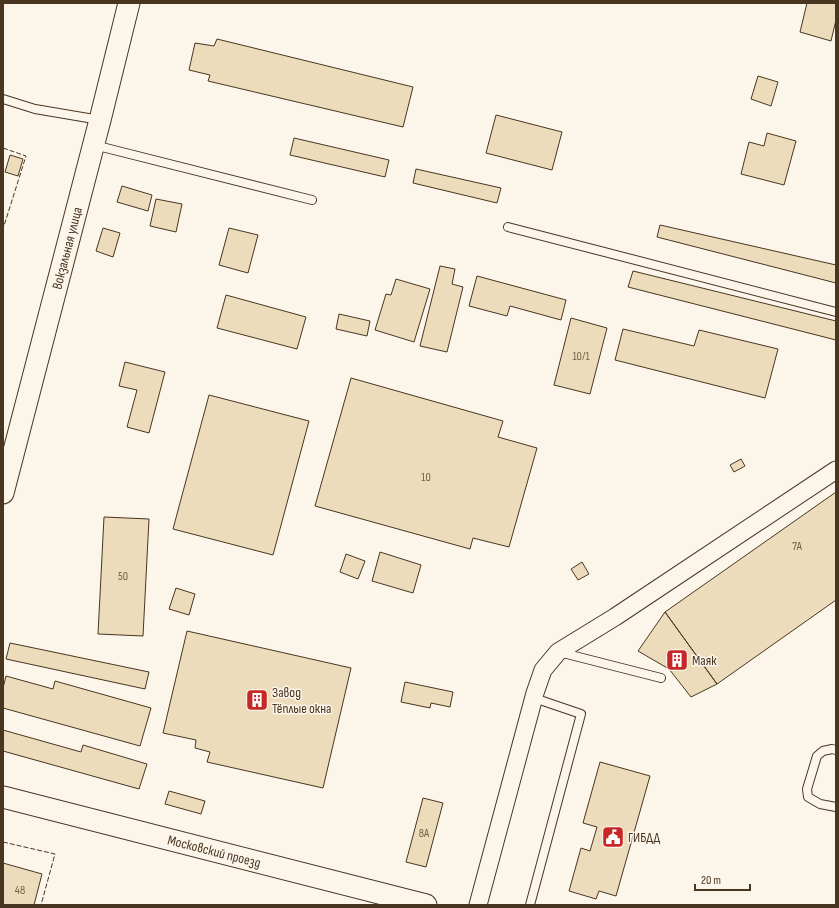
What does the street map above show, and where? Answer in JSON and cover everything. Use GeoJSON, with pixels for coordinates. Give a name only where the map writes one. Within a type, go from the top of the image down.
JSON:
{"type":"FeatureCollection","features":[{"type":"Feature","properties":{"kind":"street","name":"Вокзальная улица"},"geometry":{"type":"LineString","coordinates":[[3,493],[94,144],[129,3]]}},
{"type":"Feature","properties":{"kind":"street"},"geometry":{"type":"LineString","coordinates":[[478,905],[534,698],[543,670],[558,652],[615,617],[836,470]]}},
{"type":"Feature","properties":{"kind":"street","name":"Московский проезд"},"geometry":{"type":"LineString","coordinates":[[3,797],[426,905]]}},
{"type":"Feature","properties":{"kind":"lane"},"geometry":{"type":"LineString","coordinates":[[3,99],[35,109],[100,120]]}},
{"type":"Feature","properties":{"kind":"lane"},"geometry":{"type":"LineString","coordinates":[[94,144],[312,200]]}},
{"type":"Feature","properties":{"kind":"lane"},"geometry":{"type":"LineString","coordinates":[[508,227],[836,312]]}},
{"type":"Feature","properties":{"kind":"lane"},"geometry":{"type":"LineString","coordinates":[[558,652],[661,678]]}},
{"type":"Feature","properties":{"kind":"lane"},"geometry":{"type":"LineString","coordinates":[[530,905],[582,714],[534,698]]}},
{"type":"Feature","properties":{"kind":"lane"},"geometry":{"type":"LineString","coordinates":[[836,750],[832,749],[823,751],[817,756],[807,789],[808,798],[820,804],[836,807]]}},
{"type":"Feature","properties":{"kind":"building"},"geometry":{"type":"Polygon","coordinates":[[[807,3],[836,3],[836,20],[831,41],[800,32],[807,3]]]}},
{"type":"Feature","properties":{"kind":"building"},"geometry":{"type":"Polygon","coordinates":[[[217,39],[413,87],[403,127],[208,81],[210,75],[189,70],[195,43],[214,46],[217,39]]]}},
{"type":"Feature","properties":{"kind":"building"},"geometry":{"type":"Polygon","coordinates":[[[758,76],[778,82],[771,106],[751,99],[758,76]]]}},
{"type":"Feature","properties":{"kind":"building"},"geometry":{"type":"Polygon","coordinates":[[[496,115],[562,132],[552,170],[486,153],[496,115]]]}},
{"type":"Feature","properties":{"kind":"building"},"geometry":{"type":"Polygon","coordinates":[[[767,133],[796,141],[784,185],[741,174],[749,142],[764,146],[767,133]]]}},
{"type":"Feature","properties":{"kind":"building"},"geometry":{"type":"Polygon","coordinates":[[[294,138],[389,160],[385,177],[290,155],[294,138]]]}},
{"type":"Feature","properties":{"kind":"building"},"geometry":{"type":"Polygon","coordinates":[[[10,155],[23,159],[18,176],[5,172],[10,155]]]}},
{"type":"Feature","properties":{"kind":"building"},"geometry":{"type":"Polygon","coordinates":[[[416,169],[501,188],[497,203],[413,183],[416,169]]]}},
{"type":"Feature","properties":{"kind":"building"},"geometry":{"type":"Polygon","coordinates":[[[122,186],[152,195],[148,211],[117,202],[122,186]]]}},
{"type":"Feature","properties":{"kind":"building"},"geometry":{"type":"Polygon","coordinates":[[[156,199],[182,204],[176,232],[150,226],[156,199]]]}},
{"type":"Feature","properties":{"kind":"building"},"geometry":{"type":"Polygon","coordinates":[[[660,225],[836,265],[836,283],[657,237],[660,225]]]}},
{"type":"Feature","properties":{"kind":"building"},"geometry":{"type":"Polygon","coordinates":[[[103,228],[120,233],[113,257],[96,251],[103,228]]]}},
{"type":"Feature","properties":{"kind":"building"},"geometry":{"type":"Polygon","coordinates":[[[229,228],[258,235],[248,273],[219,265],[229,228]]]}},
{"type":"Feature","properties":{"kind":"building"},"geometry":{"type":"Polygon","coordinates":[[[440,266],[455,269],[452,284],[463,287],[447,352],[420,346],[440,266]]]}},
{"type":"Feature","properties":{"kind":"building"},"geometry":{"type":"Polygon","coordinates":[[[633,271],[836,321],[836,340],[628,287],[633,271]]]}},
{"type":"Feature","properties":{"kind":"building"},"geometry":{"type":"Polygon","coordinates":[[[477,276],[566,300],[561,320],[510,306],[507,316],[469,306],[477,276]]]}},
{"type":"Feature","properties":{"kind":"building"},"geometry":{"type":"Polygon","coordinates":[[[396,279],[430,289],[414,342],[375,330],[386,294],[391,295],[396,279]]]}},
{"type":"Feature","properties":{"kind":"building"},"geometry":{"type":"Polygon","coordinates":[[[226,295],[306,317],[297,349],[217,328],[226,295]]]}},
{"type":"Feature","properties":{"kind":"building"},"geometry":{"type":"Polygon","coordinates":[[[339,314],[370,321],[367,336],[336,329],[339,314]]]}},
{"type":"Feature","properties":{"kind":"building"},"geometry":{"type":"Polygon","coordinates":[[[571,318],[607,328],[590,394],[554,385],[571,318]]]}},
{"type":"Feature","properties":{"kind":"building"},"geometry":{"type":"Polygon","coordinates":[[[623,329],[694,346],[699,330],[778,349],[765,398],[615,360],[623,329]]]}},
{"type":"Feature","properties":{"kind":"building"},"geometry":{"type":"Polygon","coordinates":[[[125,362],[165,372],[149,433],[127,427],[137,390],[119,386],[125,362]]]}},
{"type":"Feature","properties":{"kind":"building"},"geometry":{"type":"Polygon","coordinates":[[[351,378],[503,421],[498,437],[537,448],[509,547],[473,538],[470,549],[315,506],[351,378]]]}},
{"type":"Feature","properties":{"kind":"building"},"geometry":{"type":"Polygon","coordinates":[[[209,395],[309,421],[273,555],[173,529],[209,395]]]}},
{"type":"Feature","properties":{"kind":"building"},"geometry":{"type":"Polygon","coordinates":[[[741,459],[745,466],[734,472],[730,465],[741,459]]]}},
{"type":"Feature","properties":{"kind":"building"},"geometry":{"type":"Polygon","coordinates":[[[836,492],[836,600],[717,684],[665,612],[836,492]]]}},
{"type":"Feature","properties":{"kind":"building"},"geometry":{"type":"Polygon","coordinates":[[[104,517],[149,519],[143,636],[98,634],[104,517]]]}},
{"type":"Feature","properties":{"kind":"building"},"geometry":{"type":"Polygon","coordinates":[[[380,552],[421,565],[413,593],[372,581],[380,552]]]}},
{"type":"Feature","properties":{"kind":"building"},"geometry":{"type":"Polygon","coordinates":[[[346,554],[365,561],[358,579],[340,572],[346,554]]]}},
{"type":"Feature","properties":{"kind":"building"},"geometry":{"type":"Polygon","coordinates":[[[582,562],[589,574],[578,580],[571,569],[582,562]]]}},
{"type":"Feature","properties":{"kind":"building"},"geometry":{"type":"Polygon","coordinates":[[[176,588],[195,594],[189,615],[169,609],[176,588]]]}},
{"type":"Feature","properties":{"kind":"building","name":"Маяк"},"geometry":{"type":"Polygon","coordinates":[[[665,612],[717,684],[691,697],[669,669],[638,651],[665,612]]]}},
{"type":"Feature","properties":{"kind":"building","name":"Завод Тёплые окна"},"geometry":{"type":"Polygon","coordinates":[[[187,631],[351,668],[323,788],[207,762],[210,752],[195,748],[196,740],[163,733],[187,631]]]}},
{"type":"Feature","properties":{"kind":"building"},"geometry":{"type":"Polygon","coordinates":[[[10,643],[149,672],[145,689],[6,659],[10,643]]]}},
{"type":"Feature","properties":{"kind":"building"},"geometry":{"type":"Polygon","coordinates":[[[6,676],[53,689],[55,681],[151,708],[140,746],[3,708],[3,688],[6,676]]]}},
{"type":"Feature","properties":{"kind":"building"},"geometry":{"type":"Polygon","coordinates":[[[405,682],[453,692],[450,707],[431,703],[430,708],[401,702],[405,682]]]}},
{"type":"Feature","properties":{"kind":"building"},"geometry":{"type":"Polygon","coordinates":[[[3,730],[81,752],[83,745],[147,764],[139,789],[3,751],[3,730]]]}},
{"type":"Feature","properties":{"kind":"building","name":"ГИБДД"},"geometry":{"type":"Polygon","coordinates":[[[600,762],[650,776],[616,896],[599,891],[596,899],[569,891],[581,848],[590,851],[597,827],[583,823],[600,762]]]}},
{"type":"Feature","properties":{"kind":"building"},"geometry":{"type":"Polygon","coordinates":[[[169,791],[205,801],[201,814],[165,804],[169,791]]]}},
{"type":"Feature","properties":{"kind":"building"},"geometry":{"type":"Polygon","coordinates":[[[423,798],[443,803],[426,867],[406,862],[423,798]]]}},
{"type":"Feature","properties":{"kind":"building"},"geometry":{"type":"Polygon","coordinates":[[[3,863],[42,874],[34,905],[3,905],[3,863]]]}},
{"type":"Feature","properties":{"kind":"fence"},"geometry":{"type":"LineString","coordinates":[[3,148],[26,156],[3,229]]}},
{"type":"Feature","properties":{"kind":"fence"},"geometry":{"type":"LineString","coordinates":[[3,842],[55,854],[41,905]]}},
{"type":"Feature","properties":{"kind":"place","name":"Маяк"},"geometry":{"type":"Point","coordinates":[677,660]}},
{"type":"Feature","properties":{"kind":"place","name":"Завод Тёплые окна"},"geometry":{"type":"Point","coordinates":[257,700]}},
{"type":"Feature","properties":{"kind":"place","name":"ГИБДД"},"geometry":{"type":"Point","coordinates":[613,837]}}]}
